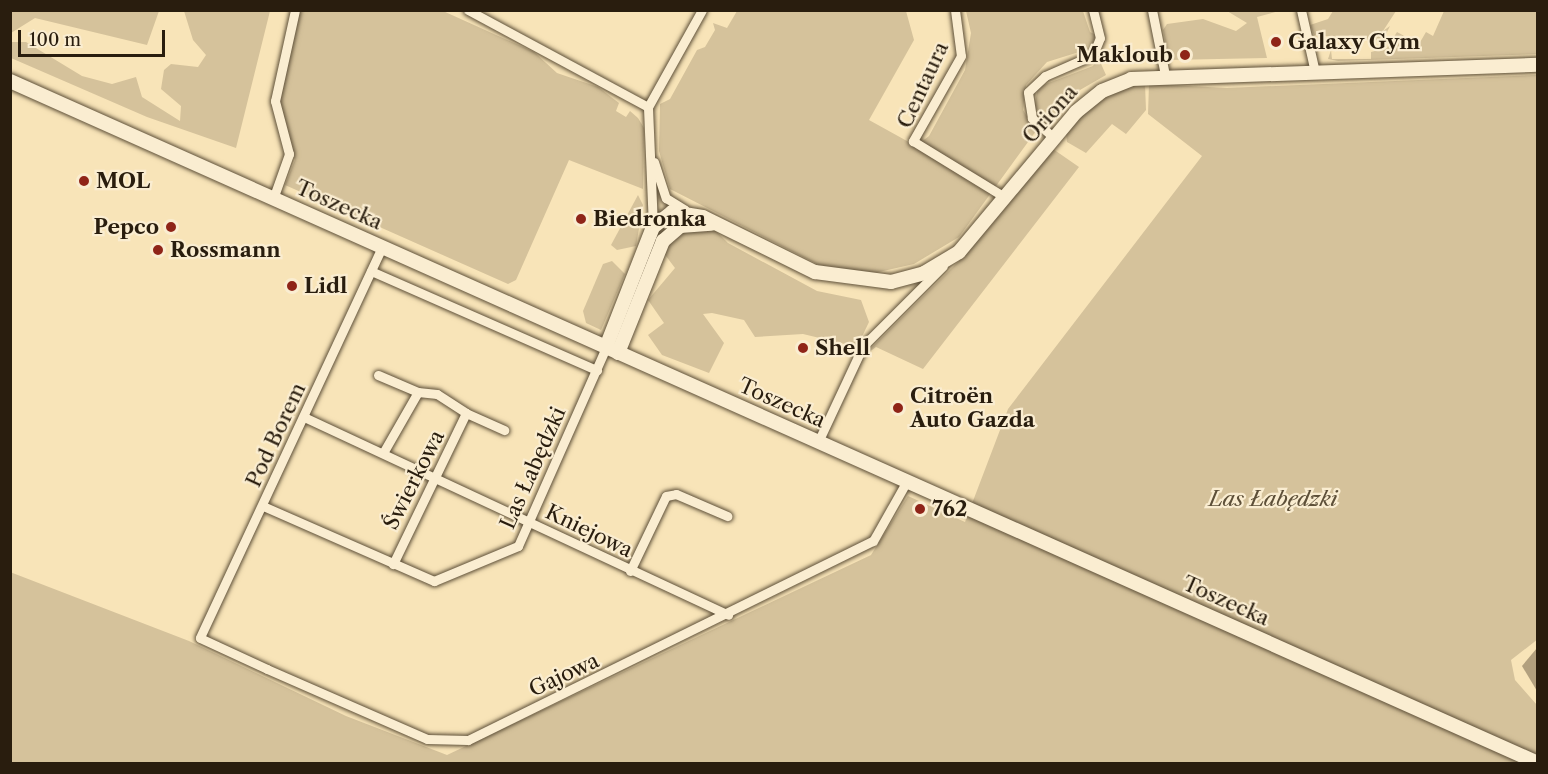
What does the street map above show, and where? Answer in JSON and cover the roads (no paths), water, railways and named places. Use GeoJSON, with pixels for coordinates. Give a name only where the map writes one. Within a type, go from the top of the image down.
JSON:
{"type":"FeatureCollection","features":[{"type":"Feature","properties":{"kind":"main road","name":"Oriona"},"geometry":{"type":"LineString","coordinates":[[669,220],[722,227],[800,266],[847,280],[899,280],[951,258],[1006,198],[1054,138],[1102,91],[1131,79],[1165,75],[1538,65]]}},
{"type":"Feature","properties":{"kind":"main road","name":"Toszecka"},"geometry":{"type":"LineString","coordinates":[[10,81],[1538,763]]}},
{"type":"Feature","properties":{"kind":"main road"},"geometry":{"type":"LineString","coordinates":[[612,350],[637,262],[669,220]]}},
{"type":"Feature","properties":{"kind":"main road"},"geometry":{"type":"LineString","coordinates":[[612,350],[652,264],[669,220]]}},
{"type":"Feature","properties":{"kind":"main road"},"geometry":{"type":"LineString","coordinates":[[637,262],[652,264]]}},
{"type":"Feature","properties":{"kind":"street"},"geometry":{"type":"LineString","coordinates":[[273,199],[289,154],[275,101],[295,10]]}},
{"type":"Feature","properties":{"kind":"street"},"geometry":{"type":"LineString","coordinates":[[468,10],[648,107]]}},
{"type":"Feature","properties":{"kind":"street"},"geometry":{"type":"LineString","coordinates":[[669,220],[652,154],[648,107],[702,10]]}},
{"type":"Feature","properties":{"kind":"street","name":"Centaura"},"geometry":{"type":"LineString","coordinates":[[955,10],[961,56],[913,141],[1006,198]]}},
{"type":"Feature","properties":{"kind":"street"},"geometry":{"type":"LineString","coordinates":[[1054,138],[1032,118],[1028,92],[1045,76],[1093,55],[1100,38],[1093,10]]}},
{"type":"Feature","properties":{"kind":"street"},"geometry":{"type":"LineString","coordinates":[[1152,10],[1165,75]]}},
{"type":"Feature","properties":{"kind":"street"},"geometry":{"type":"LineString","coordinates":[[1301,10],[1315,72]]}},
{"type":"Feature","properties":{"kind":"street"},"geometry":{"type":"LineString","coordinates":[[652,154],[666,198],[669,220]]}},
{"type":"Feature","properties":{"kind":"street"},"geometry":{"type":"LineString","coordinates":[[666,198],[669,220]]}},
{"type":"Feature","properties":{"kind":"street","name":"Pod Borem"},"geometry":{"type":"LineString","coordinates":[[200,638],[382,247]]}},
{"type":"Feature","properties":{"kind":"street"},"geometry":{"type":"LineString","coordinates":[[818,442],[863,346],[951,258]]}},
{"type":"Feature","properties":{"kind":"street"},"geometry":{"type":"LineString","coordinates":[[371,271],[597,370]]}},
{"type":"Feature","properties":{"kind":"street","name":"Las Łabędzki"},"geometry":{"type":"LineString","coordinates":[[263,506],[434,581],[518,546],[597,370],[612,350]]}},
{"type":"Feature","properties":{"kind":"street","name":"Świerkowa"},"geometry":{"type":"LineString","coordinates":[[378,375],[418,392],[437,394],[466,413],[504,430]]}},
{"type":"Feature","properties":{"kind":"street","name":"Świerkowa"},"geometry":{"type":"LineString","coordinates":[[383,453],[418,392]]}},
{"type":"Feature","properties":{"kind":"street","name":"Świerkowa"},"geometry":{"type":"LineString","coordinates":[[393,564],[432,476],[466,413]]}},
{"type":"Feature","properties":{"kind":"street","name":"Kniejowa"},"geometry":{"type":"LineString","coordinates":[[304,417],[728,615]]}},
{"type":"Feature","properties":{"kind":"street","name":"Gajowa"},"geometry":{"type":"LineString","coordinates":[[200,638],[446,744],[468,740],[728,615],[873,541],[906,481]]}},
{"type":"Feature","properties":{"kind":"street"},"geometry":{"type":"LineString","coordinates":[[630,571],[666,496],[676,494],[727,516]]}},
{"type":"Feature","properties":{"kind":"place","name":"Galaxy Gym"},"geometry":{"type":"Point","coordinates":[1276,42]}},
{"type":"Feature","properties":{"kind":"place","name":"Makloub"},"geometry":{"type":"Point","coordinates":[1185,55]}},
{"type":"Feature","properties":{"kind":"place","name":"MOL"},"geometry":{"type":"Point","coordinates":[84,181]}},
{"type":"Feature","properties":{"kind":"place","name":"Biedronka"},"geometry":{"type":"Point","coordinates":[581,219]}},
{"type":"Feature","properties":{"kind":"place","name":"Pepco"},"geometry":{"type":"Point","coordinates":[171,227]}},
{"type":"Feature","properties":{"kind":"place","name":"Rossmann"},"geometry":{"type":"Point","coordinates":[158,250]}},
{"type":"Feature","properties":{"kind":"place","name":"Lidl"},"geometry":{"type":"Point","coordinates":[292,286]}},
{"type":"Feature","properties":{"kind":"place","name":"Shell"},"geometry":{"type":"Point","coordinates":[803,348]}},
{"type":"Feature","properties":{"kind":"place","name":"Citroën Auto Gazda"},"geometry":{"type":"Point","coordinates":[898,408]}},
{"type":"Feature","properties":{"kind":"place","name":"762"},"geometry":{"type":"Point","coordinates":[920,509]}}]}
